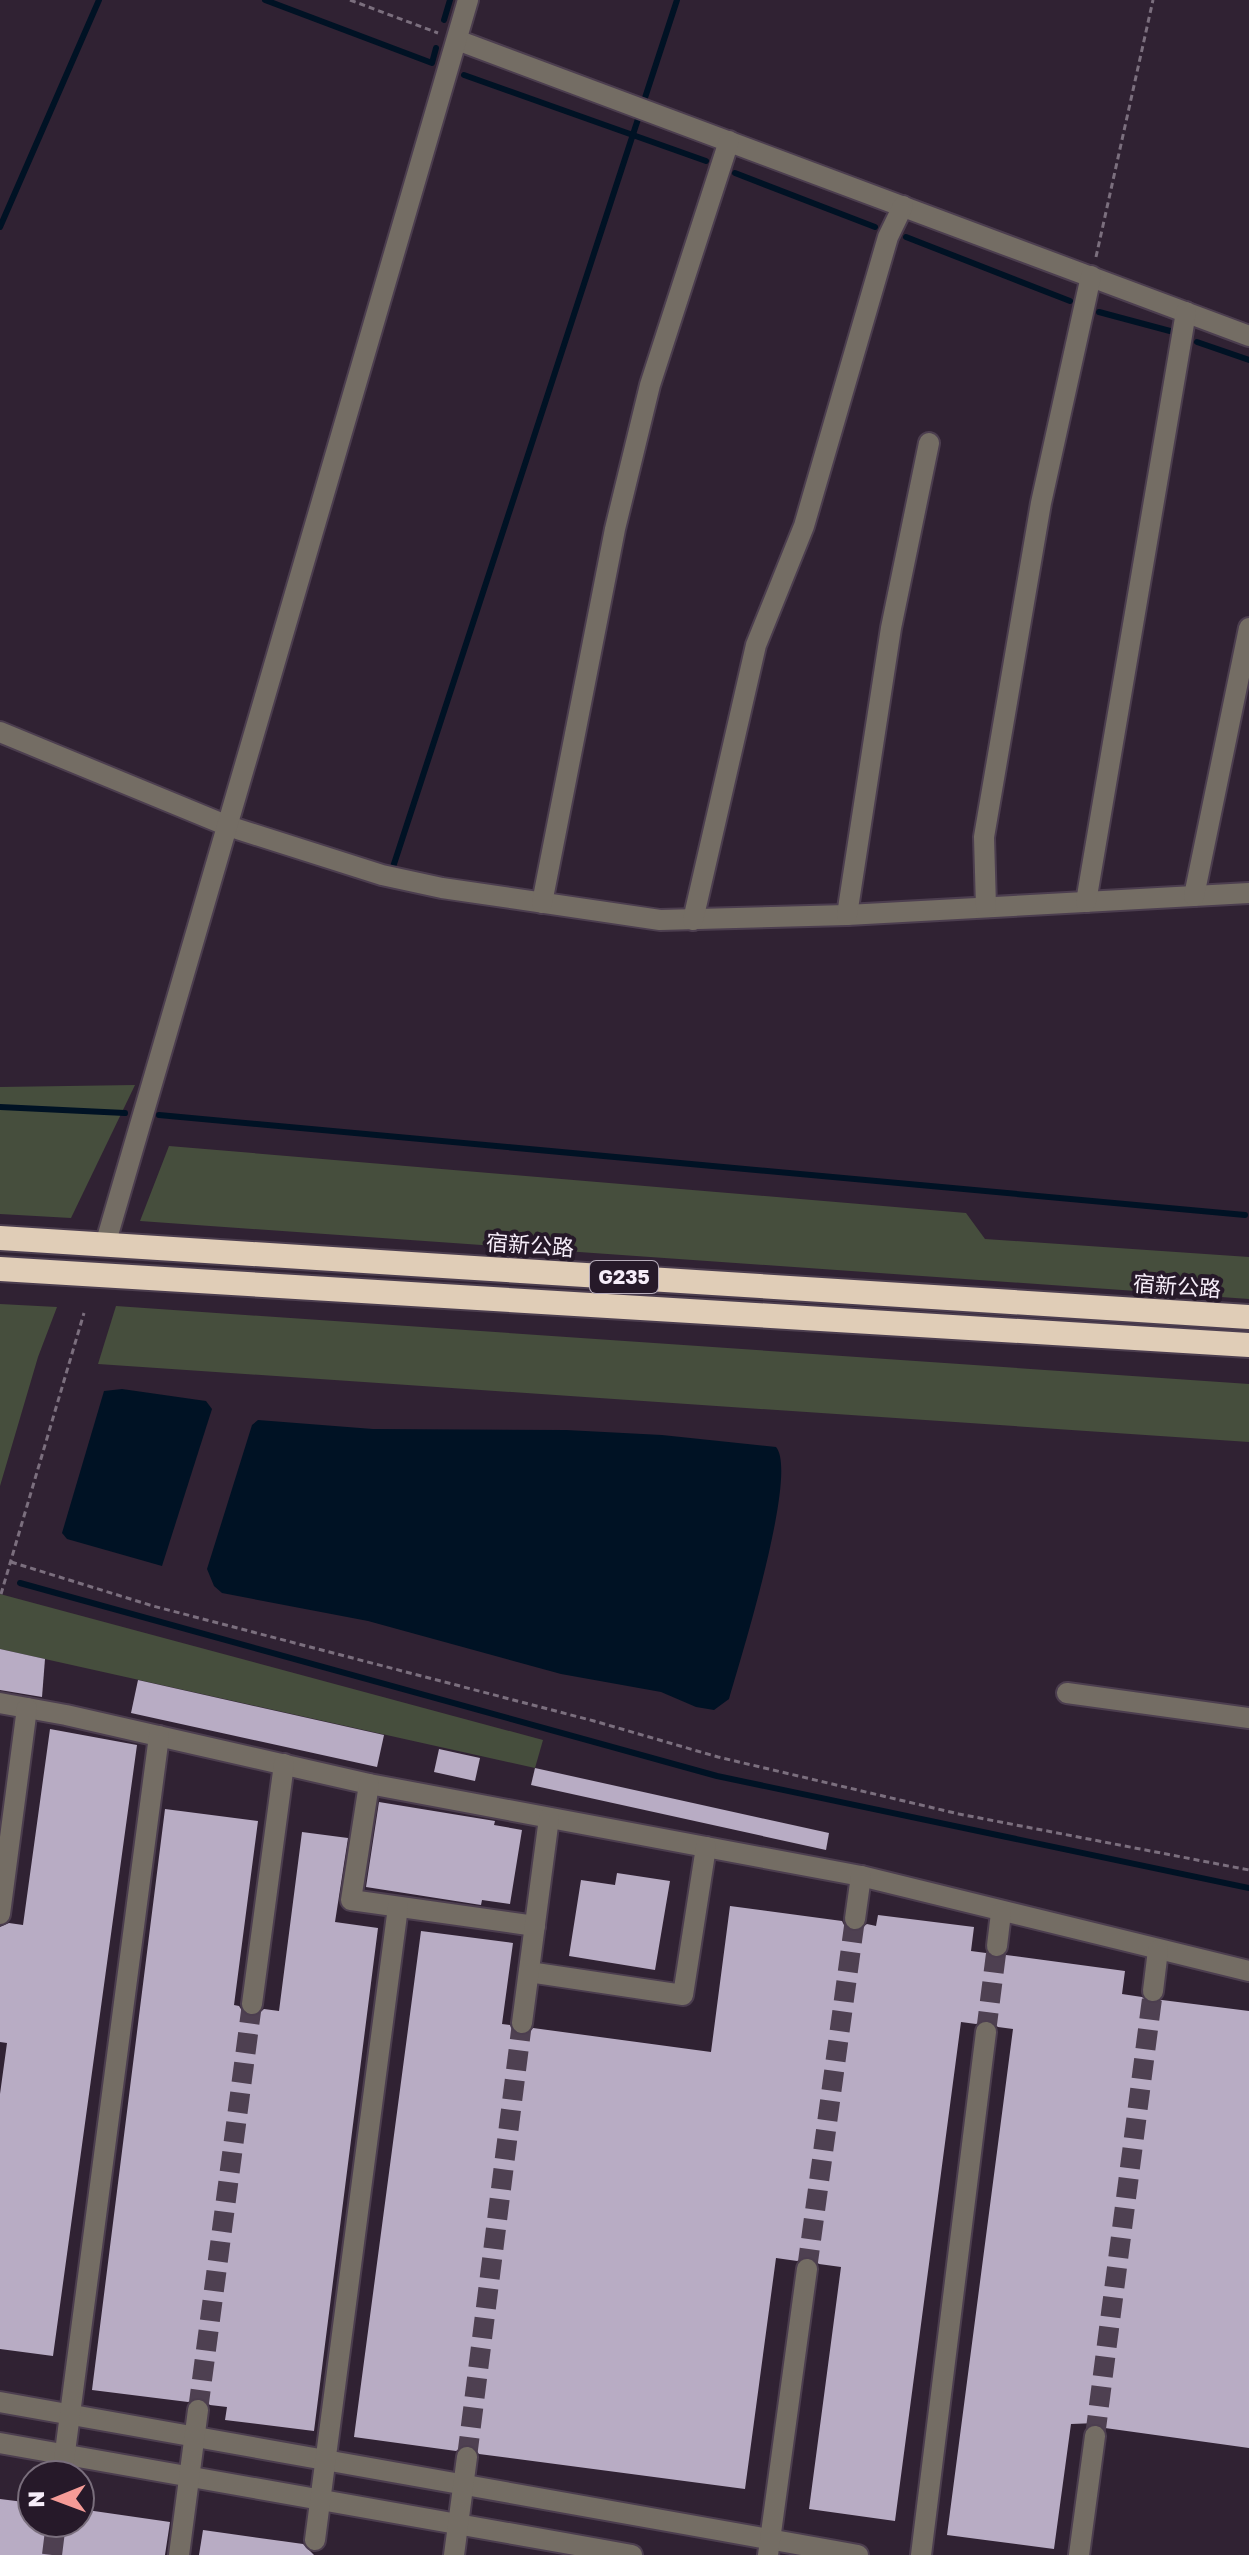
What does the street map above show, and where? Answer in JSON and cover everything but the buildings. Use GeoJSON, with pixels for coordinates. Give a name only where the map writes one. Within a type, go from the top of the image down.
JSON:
{"type":"FeatureCollection","features":[{"type":"Feature","properties":{"kind":"highway","name":"宿新公路"},"geometry":{"type":"LineString","coordinates":[[0,1238],[1249,1317]]}},
{"type":"Feature","properties":{"kind":"highway","name":"G235"},"geometry":{"type":"LineString","coordinates":[[0,1269],[1249,1347]]}},
{"type":"Feature","properties":{"kind":"street"},"geometry":{"type":"LineString","coordinates":[[105,1245],[468,0]]}},
{"type":"Feature","properties":{"kind":"street"},"geometry":{"type":"LineString","coordinates":[[457,40],[1249,336]]}},
{"type":"Feature","properties":{"kind":"street"},"geometry":{"type":"LineString","coordinates":[[542,903],[615,529],[650,385],[729,141]]}},
{"type":"Feature","properties":{"kind":"street"},"geometry":{"type":"LineString","coordinates":[[693,920],[756,645],[804,526],[888,237],[903,206]]}},
{"type":"Feature","properties":{"kind":"street"},"geometry":{"type":"LineString","coordinates":[[986,907],[984,837],[1041,503],[1091,276]]}},
{"type":"Feature","properties":{"kind":"street"},"geometry":{"type":"LineString","coordinates":[[1086,902],[1186,312]]}},
{"type":"Feature","properties":{"kind":"street"},"geometry":{"type":"LineString","coordinates":[[847,915],[891,628],[929,443]]}},
{"type":"Feature","properties":{"kind":"street"},"geometry":{"type":"LineString","coordinates":[[1194,896],[1249,628]]}},
{"type":"Feature","properties":{"kind":"street"},"geometry":{"type":"LineString","coordinates":[[0,732],[228,826],[382,875],[660,920],[847,915],[1249,893]]}},
{"type":"Feature","properties":{"kind":"street"},"geometry":{"type":"LineString","coordinates":[[1067,1693],[1249,1718]]}},
{"type":"Feature","properties":{"kind":"street"},"geometry":{"type":"LineString","coordinates":[[0,1703],[369,1784],[861,1876],[1001,1913],[1249,1971]]}},
{"type":"Feature","properties":{"kind":"street"},"geometry":{"type":"LineString","coordinates":[[0,1914],[27,1708]]}},
{"type":"Feature","properties":{"kind":"street"},"geometry":{"type":"LineString","coordinates":[[65,2459],[159,1736]]}},
{"type":"Feature","properties":{"kind":"street"},"geometry":{"type":"LineString","coordinates":[[252,2004],[284,1764]]}},
{"type":"Feature","properties":{"kind":"street"},"geometry":{"type":"LineString","coordinates":[[369,1784],[351,1900],[535,1926]]}},
{"type":"Feature","properties":{"kind":"street"},"geometry":{"type":"LineString","coordinates":[[522,2023],[549,1818]]}},
{"type":"Feature","properties":{"kind":"street"},"geometry":{"type":"LineString","coordinates":[[529,1972],[683,1995],[706,1847]]}},
{"type":"Feature","properties":{"kind":"street"},"geometry":{"type":"LineString","coordinates":[[855,1919],[861,1876]]}},
{"type":"Feature","properties":{"kind":"street"},"geometry":{"type":"LineString","coordinates":[[315,2540],[398,1907]]}},
{"type":"Feature","properties":{"kind":"street"},"geometry":{"type":"LineString","coordinates":[[997,1946],[1001,1913]]}},
{"type":"Feature","properties":{"kind":"street"},"geometry":{"type":"LineString","coordinates":[[1153,1991],[1158,1950]]}},
{"type":"Feature","properties":{"kind":"street"},"geometry":{"type":"LineString","coordinates":[[921,2555],[986,2032]]}},
{"type":"Feature","properties":{"kind":"street"},"geometry":{"type":"LineString","coordinates":[[769,2547],[807,2269]]}},
{"type":"Feature","properties":{"kind":"street"},"geometry":{"type":"LineString","coordinates":[[0,2402],[463,2484],[769,2547],[858,2555]]}},
{"type":"Feature","properties":{"kind":"street"},"geometry":{"type":"LineString","coordinates":[[179,2555],[198,2410]]}},
{"type":"Feature","properties":{"kind":"street"},"geometry":{"type":"LineString","coordinates":[[1079,2555],[1095,2436]]}},
{"type":"Feature","properties":{"kind":"street"},"geometry":{"type":"LineString","coordinates":[[0,2443],[47,2459]]}},
{"type":"Feature","properties":{"kind":"street"},"geometry":{"type":"LineString","coordinates":[[454,2555],[467,2457]]}},
{"type":"Feature","properties":{"kind":"street"},"geometry":{"type":"LineString","coordinates":[[96,2468],[189,2477],[632,2555]]}},
{"type":"Feature","properties":{"kind":"path"},"geometry":{"type":"LineString","coordinates":[[350,0],[457,40]]}},
{"type":"Feature","properties":{"kind":"path"},"geometry":{"type":"LineString","coordinates":[[1091,276],[1153,0]]}},
{"type":"Feature","properties":{"kind":"path"},"geometry":{"type":"LineString","coordinates":[[1,1594],[84,1313]]}},
{"type":"Feature","properties":{"kind":"path"},"geometry":{"type":"LineString","coordinates":[[11,1562],[153,1606],[732,1760],[959,1814],[1249,1870]]}},
{"type":"Feature","properties":{"kind":"green space"},"geometry":{"type":"Polygon","coordinates":[[[135,1085],[71,1218],[0,1214],[0,1087],[135,1085]]]}},
{"type":"Feature","properties":{"kind":"green space"},"geometry":{"type":"Polygon","coordinates":[[[169,1146],[966,1213],[985,1239],[1249,1257],[1249,1299],[140,1221],[169,1146]]]}},
{"type":"Feature","properties":{"kind":"green space"},"geometry":{"type":"Polygon","coordinates":[[[0,1304],[57,1307],[38,1357],[0,1486],[0,1304]]]}},
{"type":"Feature","properties":{"kind":"green space"},"geometry":{"type":"Polygon","coordinates":[[[116,1306],[1249,1384],[1249,1442],[98,1364],[116,1306]]]}},
{"type":"Feature","properties":{"kind":"green space"},"geometry":{"type":"Polygon","coordinates":[[[0,1594],[543,1740],[535,1768],[0,1649],[0,1594]]]}},
{"type":"Feature","properties":{"kind":"water"},"geometry":{"type":"Polygon","coordinates":[[[122,1389],[206,1401],[212,1409],[162,1566],[67,1539],[62,1533],[104,1391],[122,1389]]]}},
{"type":"Feature","properties":{"kind":"water"},"geometry":{"type":"Polygon","coordinates":[[[258,1420],[373,1429],[566,1430],[662,1435],[776,1447],[781,1464],[774,1528],[729,1699],[714,1710],[696,1707],[661,1692],[561,1674],[368,1621],[222,1593],[214,1586],[207,1569],[252,1425],[258,1420]]]}},
{"type":"Feature","properties":{"kind":"waterway"},"geometry":{"type":"LineString","coordinates":[[0,227],[99,0]]}},
{"type":"Feature","properties":{"kind":"waterway"},"geometry":{"type":"LineString","coordinates":[[265,0],[432,63],[436,48]]}},
{"type":"Feature","properties":{"kind":"waterway"},"geometry":{"type":"LineString","coordinates":[[444,20],[450,0]]}},
{"type":"Feature","properties":{"kind":"waterway"},"geometry":{"type":"LineString","coordinates":[[393,867],[677,0]]}},
{"type":"Feature","properties":{"kind":"waterway"},"geometry":{"type":"LineString","coordinates":[[464,75],[706,161]]}},
{"type":"Feature","properties":{"kind":"waterway"},"geometry":{"type":"LineString","coordinates":[[735,173],[875,227]]}},
{"type":"Feature","properties":{"kind":"waterway"},"geometry":{"type":"LineString","coordinates":[[906,237],[1070,301]]}},
{"type":"Feature","properties":{"kind":"waterway"},"geometry":{"type":"LineString","coordinates":[[1099,312],[1170,331]]}},
{"type":"Feature","properties":{"kind":"waterway"},"geometry":{"type":"LineString","coordinates":[[1197,342],[1249,360]]}},
{"type":"Feature","properties":{"kind":"waterway"},"geometry":{"type":"LineString","coordinates":[[0,1107],[125,1113]]}},
{"type":"Feature","properties":{"kind":"waterway"},"geometry":{"type":"LineString","coordinates":[[159,1115],[1245,1215]]}},
{"type":"Feature","properties":{"kind":"waterway"},"geometry":{"type":"LineString","coordinates":[[20,1583],[717,1776],[1249,1888]]}},
{"type":"Feature","properties":{"kind":"tunnel"},"geometry":{"type":"LineString","coordinates":[[807,2269],[855,1919]]}},
{"type":"Feature","properties":{"kind":"tunnel"},"geometry":{"type":"LineString","coordinates":[[986,2032],[997,1946]]}},
{"type":"Feature","properties":{"kind":"tunnel"},"geometry":{"type":"LineString","coordinates":[[1095,2436],[1153,1991]]}},
{"type":"Feature","properties":{"kind":"tunnel"},"geometry":{"type":"LineString","coordinates":[[198,2410],[252,2004]]}},
{"type":"Feature","properties":{"kind":"tunnel"},"geometry":{"type":"LineString","coordinates":[[467,2457],[522,2023]]}},
{"type":"Feature","properties":{"kind":"tunnel"},"geometry":{"type":"LineString","coordinates":[[52,2555],[54,2539]]}}]}
